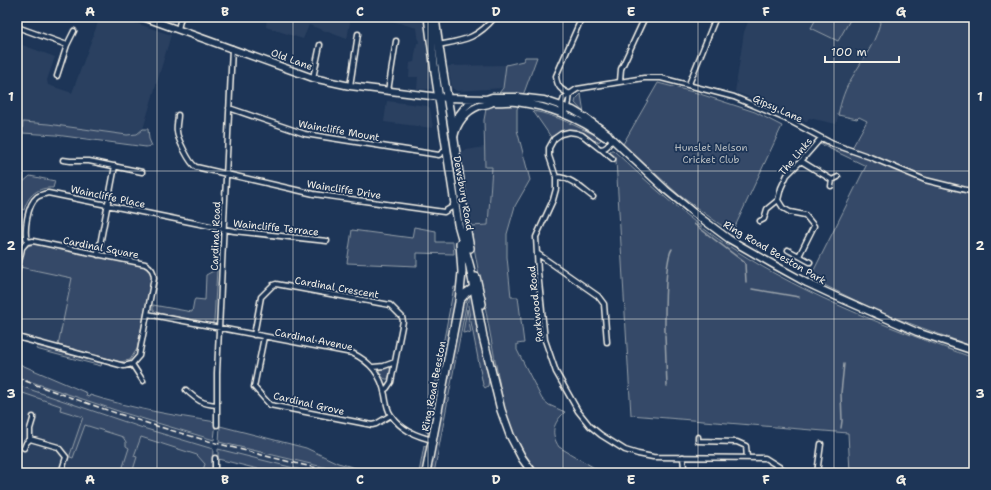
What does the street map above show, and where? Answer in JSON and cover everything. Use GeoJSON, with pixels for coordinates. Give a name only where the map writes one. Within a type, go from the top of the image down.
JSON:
{"type":"FeatureCollection","features":[{"type":"Feature","properties":{"kind":"main road","name":"Dewsbury Road"},"geometry":{"type":"LineString","coordinates":[[428,17],[452,124],[465,226],[475,285]]}},
{"type":"Feature","properties":{"kind":"main road","name":"Dewsbury Road"},"geometry":{"type":"LineString","coordinates":[[435,17],[435,46],[439,97],[458,224],[484,313],[491,370],[501,410],[510,435],[522,458],[533,473]]}},
{"type":"Feature","properties":{"kind":"main road"},"geometry":{"type":"LineString","coordinates":[[445,135],[452,124]]}},
{"type":"Feature","properties":{"kind":"main road","name":"Ring Road Beeston"},"geometry":{"type":"LineString","coordinates":[[426,473],[459,302],[462,259],[458,224]]}},
{"type":"Feature","properties":{"kind":"main road"},"geometry":{"type":"LineString","coordinates":[[461,286],[463,284],[475,285]]}},
{"type":"Feature","properties":{"kind":"main road"},"geometry":{"type":"LineString","coordinates":[[459,302],[475,285]]}},
{"type":"Feature","properties":{"kind":"street","name":"Old Lane"},"geometry":{"type":"LineString","coordinates":[[143,17],[313,78],[350,86],[439,97]]}},
{"type":"Feature","properties":{"kind":"street"},"geometry":{"type":"LineString","coordinates":[[178,29],[181,17]]}},
{"type":"Feature","properties":{"kind":"street"},"geometry":{"type":"LineString","coordinates":[[435,46],[466,40],[484,30],[494,17]]}},
{"type":"Feature","properties":{"kind":"street"},"geometry":{"type":"LineString","coordinates":[[570,94],[561,90],[557,84],[556,76],[582,17]]}},
{"type":"Feature","properties":{"kind":"street"},"geometry":{"type":"LineString","coordinates":[[620,82],[621,69],[645,17]]}},
{"type":"Feature","properties":{"kind":"street"},"geometry":{"type":"LineString","coordinates":[[689,84],[716,17]]}},
{"type":"Feature","properties":{"kind":"street"},"geometry":{"type":"LineString","coordinates":[[17,27],[67,45]]}},
{"type":"Feature","properties":{"kind":"street"},"geometry":{"type":"LineString","coordinates":[[57,76],[67,45],[74,31]]}},
{"type":"Feature","properties":{"kind":"street"},"geometry":{"type":"LineString","coordinates":[[350,86],[358,34]]}},
{"type":"Feature","properties":{"kind":"street"},"geometry":{"type":"LineString","coordinates":[[388,91],[396,42]]}},
{"type":"Feature","properties":{"kind":"street"},"geometry":{"type":"LineString","coordinates":[[313,78],[320,45]]}},
{"type":"Feature","properties":{"kind":"street","name":"Cardinal Road"},"geometry":{"type":"LineString","coordinates":[[217,425],[219,328],[232,48]]}},
{"type":"Feature","properties":{"kind":"street","name":"Gipsy Lane"},"geometry":{"type":"LineString","coordinates":[[570,94],[577,89],[644,78],[661,78],[689,84],[734,97],[757,106],[786,119],[821,138],[925,180],[974,192]]}},
{"type":"Feature","properties":{"kind":"street"},"geometry":{"type":"LineString","coordinates":[[562,114],[561,106],[564,98],[570,94]]}},
{"type":"Feature","properties":{"kind":"street"},"geometry":{"type":"LineString","coordinates":[[562,114],[568,108],[570,94]]}},
{"type":"Feature","properties":{"kind":"street","name":"Ring Road Beeston Park"},"geometry":{"type":"LineString","coordinates":[[439,97],[516,102],[549,109],[612,139]]}},
{"type":"Feature","properties":{"kind":"street","name":"Ring Road Beeston Park"},"geometry":{"type":"LineString","coordinates":[[489,101],[492,97],[518,97],[544,100],[568,108],[590,120],[608,134],[666,190],[729,239],[807,283],[835,296],[917,332],[974,351]]}},
{"type":"Feature","properties":{"kind":"street"},"geometry":{"type":"LineString","coordinates":[[452,124],[465,107],[474,99]]}},
{"type":"Feature","properties":{"kind":"street"},"geometry":{"type":"LineString","coordinates":[[454,137],[457,127],[466,114],[489,101]]}},
{"type":"Feature","properties":{"kind":"street","name":"Waincliffe Mount"},"geometry":{"type":"LineString","coordinates":[[229,108],[305,134],[439,155],[447,149]]}},
{"type":"Feature","properties":{"kind":"street","name":"Waincliffe Drive"},"geometry":{"type":"LineString","coordinates":[[178,115],[177,133],[193,164],[196,166],[314,194],[444,212],[452,207],[455,201]]}},
{"type":"Feature","properties":{"kind":"street","name":"Parkwood Road"},"geometry":{"type":"LineString","coordinates":[[613,159],[576,132],[561,134],[554,139],[549,148],[550,163],[556,177],[556,189],[553,200],[536,238],[545,340],[556,372],[578,411],[590,426],[601,435],[625,450],[653,457],[765,458],[789,473]]}},
{"type":"Feature","properties":{"kind":"street","name":"The Links"},"geometry":{"type":"LineString","coordinates":[[778,200],[781,188],[787,175],[821,138]]}},
{"type":"Feature","properties":{"kind":"street"},"geometry":{"type":"LineString","coordinates":[[600,149],[604,149],[612,139]]}},
{"type":"Feature","properties":{"kind":"street"},"geometry":{"type":"LineString","coordinates":[[63,160],[90,161],[142,172]]}},
{"type":"Feature","properties":{"kind":"street"},"geometry":{"type":"LineString","coordinates":[[801,161],[832,180]]}},
{"type":"Feature","properties":{"kind":"street"},"geometry":{"type":"LineString","coordinates":[[98,254],[115,166]]}},
{"type":"Feature","properties":{"kind":"street"},"geometry":{"type":"LineString","coordinates":[[556,177],[569,179],[593,197]]}},
{"type":"Feature","properties":{"kind":"street"},"geometry":{"type":"LineString","coordinates":[[832,180],[838,177]]}},
{"type":"Feature","properties":{"kind":"street"},"geometry":{"type":"LineString","coordinates":[[831,186],[832,180]]}},
{"type":"Feature","properties":{"kind":"street","name":"Waincliffe Place"},"geometry":{"type":"LineString","coordinates":[[27,242],[25,230],[32,202],[43,194],[53,193],[224,229]]}},
{"type":"Feature","properties":{"kind":"street"},"geometry":{"type":"LineString","coordinates":[[763,221],[767,209],[778,200],[783,208],[790,212],[805,215],[814,226],[799,256]]}},
{"type":"Feature","properties":{"kind":"street","name":"Waincliffe Terrace"},"geometry":{"type":"LineString","coordinates":[[224,229],[327,241]]}},
{"type":"Feature","properties":{"kind":"street","name":"Cardinal Square"},"geometry":{"type":"LineString","coordinates":[[27,242],[33,241],[145,264],[152,269],[154,278],[139,356],[132,364]]}},
{"type":"Feature","properties":{"kind":"street"},"geometry":{"type":"LineString","coordinates":[[17,272],[22,248],[27,242]]}},
{"type":"Feature","properties":{"kind":"street"},"geometry":{"type":"LineString","coordinates":[[788,250],[810,262]]}},
{"type":"Feature","properties":{"kind":"street"},"geometry":{"type":"LineString","coordinates":[[538,254],[598,296],[604,304],[607,342]]}},
{"type":"Feature","properties":{"kind":"street","name":"Cardinal Crescent"},"geometry":{"type":"LineString","coordinates":[[254,335],[261,297],[273,285],[276,284],[390,305],[402,317],[403,321],[391,382],[384,390]]}},
{"type":"Feature","properties":{"kind":"street","name":"Cardinal Avenue"},"geometry":{"type":"LineString","coordinates":[[147,314],[352,353],[366,360],[373,367],[384,390],[387,407],[391,415],[401,426],[415,435],[432,440]]}},
{"type":"Feature","properties":{"kind":"street"},"geometry":{"type":"LineString","coordinates":[[17,337],[124,366],[132,364],[143,381]]}},
{"type":"Feature","properties":{"kind":"street","name":"Cardinal Grove"},"geometry":{"type":"LineString","coordinates":[[264,337],[254,387],[268,404],[372,425],[391,415]]}},
{"type":"Feature","properties":{"kind":"street"},"geometry":{"type":"LineString","coordinates":[[373,367],[384,366],[395,362]]}},
{"type":"Feature","properties":{"kind":"street"},"geometry":{"type":"LineString","coordinates":[[186,390],[200,401],[217,405]]}},
{"type":"Feature","properties":{"kind":"street"},"geometry":{"type":"LineString","coordinates":[[24,448],[30,439],[30,429],[33,417]]}},
{"type":"Feature","properties":{"kind":"street"},"geometry":{"type":"LineString","coordinates":[[698,437],[698,441],[742,443],[746,446],[747,458]]}},
{"type":"Feature","properties":{"kind":"street"},"geometry":{"type":"LineString","coordinates":[[30,439],[58,447],[66,457],[61,473]]}},
{"type":"Feature","properties":{"kind":"street"},"geometry":{"type":"LineString","coordinates":[[817,473],[821,444]]}},
{"type":"Feature","properties":{"kind":"street"},"geometry":{"type":"LineString","coordinates":[[683,457],[684,468],[687,473]]}},
{"type":"Feature","properties":{"kind":"street"},"geometry":{"type":"LineString","coordinates":[[215,458],[215,473]]}},
{"type":"Feature","properties":{"kind":"shaded area"},"geometry":{"type":"Polygon","coordinates":[[[100,17],[117,17],[171,35],[143,129],[137,134],[127,135],[48,124],[23,123],[22,130],[17,130],[17,43],[55,57],[47,80],[48,85],[72,93],[100,17]]]}},
{"type":"Feature","properties":{"kind":"shaded area"},"geometry":{"type":"Polygon","coordinates":[[[267,17],[351,17],[347,39],[309,25],[303,39],[266,27],[267,17]]]}},
{"type":"Feature","properties":{"kind":"shaded area"},"geometry":{"type":"Polygon","coordinates":[[[370,17],[423,17],[427,52],[434,89],[417,89],[418,77],[409,77],[410,63],[414,62],[417,43],[419,43],[417,28],[381,18],[379,20],[370,17]]]}},
{"type":"Feature","properties":{"kind":"shaded area"},"geometry":{"type":"Polygon","coordinates":[[[750,17],[881,17],[880,28],[873,43],[845,92],[836,124],[809,118],[806,122],[799,116],[795,116],[759,100],[735,92],[744,32],[750,17]]]}},
{"type":"Feature","properties":{"kind":"shaded area"},"geometry":{"type":"Polygon","coordinates":[[[506,65],[503,88],[457,91],[452,88],[448,66],[506,65]]]}},
{"type":"Feature","properties":{"kind":"shaded area"},"geometry":{"type":"Polygon","coordinates":[[[387,101],[427,106],[430,108],[433,128],[384,122],[387,101]]]}},
{"type":"Feature","properties":{"kind":"shaded area"},"geometry":{"type":"Polygon","coordinates":[[[484,147],[485,167],[492,167],[488,225],[470,226],[461,151],[484,147]]]}},
{"type":"Feature","properties":{"kind":"shaded area"},"geometry":{"type":"Polygon","coordinates":[[[20,267],[72,278],[58,345],[17,334],[17,283],[20,267]]]}},
{"type":"Feature","properties":{"kind":"shaded area"},"geometry":{"type":"Polygon","coordinates":[[[17,377],[124,413],[214,440],[213,449],[143,428],[17,385],[17,377]]]}},
{"type":"Feature","properties":{"kind":"shaded area"},"geometry":{"type":"Polygon","coordinates":[[[17,391],[62,406],[61,410],[197,455],[205,464],[202,473],[17,473],[17,391]]]}},
{"type":"Feature","properties":{"kind":"shaded area"},"geometry":{"type":"Polygon","coordinates":[[[219,442],[348,473],[314,473],[218,449],[219,442]]]}},
{"type":"Feature","properties":{"kind":"green space"},"geometry":{"type":"Polygon","coordinates":[[[817,17],[848,17],[850,20],[838,41],[811,28],[817,17]]]}},
{"type":"Feature","properties":{"kind":"green space"},"geometry":{"type":"Polygon","coordinates":[[[881,17],[974,17],[974,347],[879,312],[810,278],[866,166],[820,144],[822,143],[870,158],[871,155],[852,148],[867,121],[859,117],[857,119],[838,115],[842,100],[850,81],[874,41],[881,17]]]}},
{"type":"Feature","properties":{"kind":"green space"},"geometry":{"type":"Polygon","coordinates":[[[525,57],[537,57],[517,109],[517,130],[530,180],[515,206],[507,234],[507,257],[511,297],[518,297],[524,343],[517,344],[517,350],[542,399],[549,405],[565,412],[555,424],[554,428],[554,437],[559,447],[603,473],[538,473],[514,434],[504,408],[470,226],[488,225],[492,167],[485,167],[484,120],[486,109],[503,88],[506,65],[523,61],[525,57]]]}},
{"type":"Feature","properties":{"kind":"green space","name":"Hunslet Nelson Cricket Club"},"geometry":{"type":"Polygon","coordinates":[[[658,83],[697,93],[755,112],[782,126],[732,233],[679,195],[623,144],[658,83]]]}},
{"type":"Feature","properties":{"kind":"green space"},"geometry":{"type":"Polygon","coordinates":[[[581,94],[584,113],[575,103],[576,99],[581,94]]]}},
{"type":"Feature","properties":{"kind":"green space"},"geometry":{"type":"Polygon","coordinates":[[[533,111],[550,115],[598,136],[601,140],[598,142],[595,140],[594,141],[578,130],[574,129],[563,131],[551,137],[533,111]]]}},
{"type":"Feature","properties":{"kind":"green space"},"geometry":{"type":"Polygon","coordinates":[[[23,122],[127,135],[137,134],[143,129],[148,129],[149,139],[152,146],[146,147],[56,135],[22,133],[23,122]]]}},
{"type":"Feature","properties":{"kind":"green space"},"geometry":{"type":"Polygon","coordinates":[[[613,150],[702,228],[763,267],[792,283],[851,311],[912,336],[974,358],[974,473],[850,473],[848,433],[631,415],[616,160],[609,153],[613,150]]]}},
{"type":"Feature","properties":{"kind":"green space"},"geometry":{"type":"Polygon","coordinates":[[[30,176],[55,181],[53,188],[43,189],[34,193],[28,200],[24,210],[18,208],[22,183],[30,176]]]}},
{"type":"Feature","properties":{"kind":"green space"},"geometry":{"type":"Polygon","coordinates":[[[414,227],[436,231],[436,242],[453,242],[454,254],[417,253],[417,266],[347,263],[352,230],[412,238],[414,227]]]}},
{"type":"Feature","properties":{"kind":"green space"},"geometry":{"type":"Polygon","coordinates":[[[34,244],[144,266],[149,270],[152,277],[137,349],[130,360],[120,362],[58,345],[72,278],[20,267],[25,247],[34,244]]]}},
{"type":"Feature","properties":{"kind":"green space"},"geometry":{"type":"Polygon","coordinates":[[[217,269],[214,322],[210,324],[158,313],[153,310],[153,305],[192,312],[195,299],[205,300],[206,275],[217,269]]]}},
{"type":"Feature","properties":{"kind":"green space"},"geometry":{"type":"Polygon","coordinates":[[[454,287],[458,288],[430,433],[426,432],[454,287]]]}},
{"type":"Feature","properties":{"kind":"green space"},"geometry":{"type":"Polygon","coordinates":[[[468,295],[434,473],[430,473],[462,305],[468,295]]]}},
{"type":"Feature","properties":{"kind":"green space"},"geometry":{"type":"Polygon","coordinates":[[[470,295],[474,298],[489,379],[488,386],[485,388],[483,385],[468,306],[470,295]]]}},
{"type":"Feature","properties":{"kind":"green space"},"geometry":{"type":"Polygon","coordinates":[[[467,309],[471,333],[463,333],[467,309]]]}},
{"type":"Feature","properties":{"kind":"green space"},"geometry":{"type":"Polygon","coordinates":[[[37,346],[102,363],[101,366],[36,349],[37,346]]]}},
{"type":"Feature","properties":{"kind":"green space"},"geometry":{"type":"Polygon","coordinates":[[[17,363],[87,393],[86,396],[89,397],[90,395],[137,408],[216,422],[214,440],[124,413],[17,377],[17,363]]]}},
{"type":"Feature","properties":{"kind":"green space"},"geometry":{"type":"Polygon","coordinates":[[[389,367],[391,370],[388,379],[385,379],[379,370],[389,367]]]}},
{"type":"Feature","properties":{"kind":"green space"},"geometry":{"type":"Polygon","coordinates":[[[17,385],[143,428],[213,449],[212,473],[202,473],[205,464],[197,455],[141,437],[134,456],[137,457],[132,473],[121,473],[129,448],[126,446],[126,442],[123,437],[85,425],[73,458],[70,457],[83,417],[60,410],[61,406],[17,391],[17,385]]]}},
{"type":"Feature","properties":{"kind":"green space"},"geometry":{"type":"Polygon","coordinates":[[[220,426],[306,448],[338,463],[359,469],[391,473],[348,473],[219,442],[220,426]]]}},
{"type":"Feature","properties":{"kind":"green space"},"geometry":{"type":"Polygon","coordinates":[[[424,446],[428,448],[422,473],[419,473],[424,446]]]}},
{"type":"Feature","properties":{"kind":"green space"},"geometry":{"type":"Polygon","coordinates":[[[218,449],[314,473],[274,473],[218,459],[218,449]]]}},
{"type":"Feature","properties":{"kind":"waterway"},"geometry":{"type":"LineString","coordinates":[[694,224],[744,262],[746,282]]}},
{"type":"Feature","properties":{"kind":"waterway"},"geometry":{"type":"LineString","coordinates":[[665,333],[666,276],[669,255],[672,249]]}},
{"type":"Feature","properties":{"kind":"waterway"},"geometry":{"type":"LineString","coordinates":[[752,289],[799,297]]}},
{"type":"Feature","properties":{"kind":"waterway"},"geometry":{"type":"LineString","coordinates":[[665,335],[667,386]]}},
{"type":"Feature","properties":{"kind":"waterway"},"geometry":{"type":"LineString","coordinates":[[841,428],[841,393],[844,364]]}},
{"type":"Feature","properties":{"kind":"railway"},"geometry":{"type":"LineString","coordinates":[[17,378],[100,408],[173,431],[339,473]]}}]}
